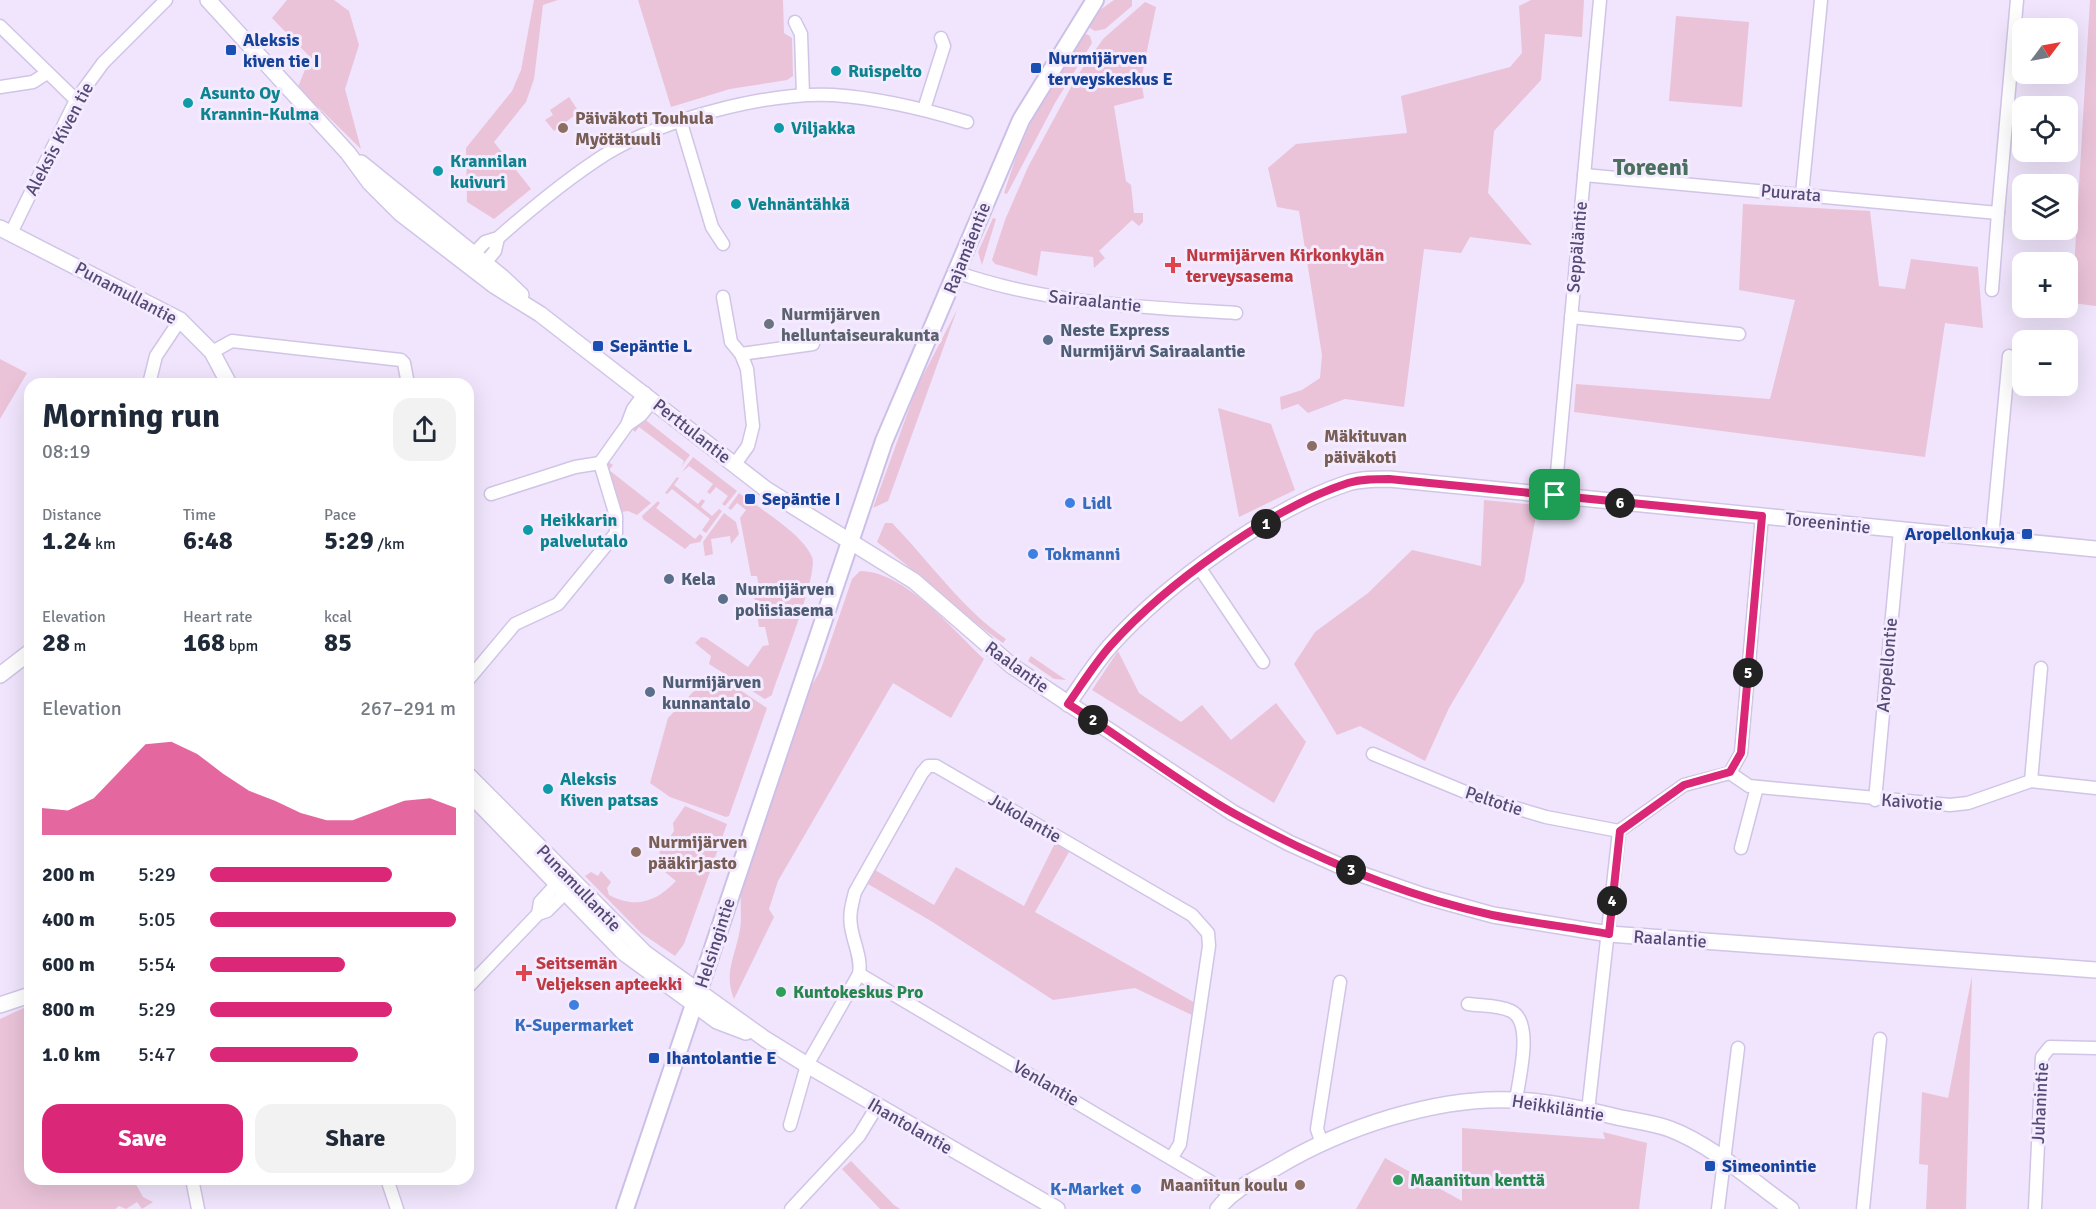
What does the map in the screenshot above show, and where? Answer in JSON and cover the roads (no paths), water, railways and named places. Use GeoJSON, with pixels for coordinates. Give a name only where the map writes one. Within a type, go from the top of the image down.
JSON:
{"type":"FeatureCollection","features":[{"type":"Feature","properties":{"kind":"main road","name":"Rajamäentie"},"geometry":{"type":"LineString","coordinates":[[849,541],[899,403],[1021,120],[1095,0]]}},
{"type":"Feature","properties":{"kind":"main road","name":"Helsingintie"},"geometry":{"type":"LineString","coordinates":[[625,1209],[849,541]]}},
{"type":"Feature","properties":{"kind":"street","name":"Aleksis Kiven tie"},"geometry":{"type":"LineString","coordinates":[[6,230],[76,100],[103,63],[166,0]]}},
{"type":"Feature","properties":{"kind":"street","name":"Perttulantie"},"geometry":{"type":"LineString","coordinates":[[208,0],[348,153],[370,183],[400,213],[475,263],[800,513],[849,541]]}},
{"type":"Feature","properties":{"kind":"street","name":"Seppäläntie"},"geometry":{"type":"LineString","coordinates":[[1555,495],[1600,0]]}},
{"type":"Feature","properties":{"kind":"street"},"geometry":{"type":"LineString","coordinates":[[1802,194],[1821,0]]}},
{"type":"Feature","properties":{"kind":"street"},"geometry":{"type":"LineString","coordinates":[[1992,290],[2017,0]]}},
{"type":"Feature","properties":{"kind":"street"},"geometry":{"type":"LineString","coordinates":[[795,22],[801,34],[803,95]]}},
{"type":"Feature","properties":{"kind":"street"},"geometry":{"type":"LineString","coordinates":[[0,26],[76,100]]}},
{"type":"Feature","properties":{"kind":"street"},"geometry":{"type":"LineString","coordinates":[[924,110],[944,46],[941,38]]}},
{"type":"Feature","properties":{"kind":"street"},"geometry":{"type":"LineString","coordinates":[[0,87],[33,82],[47,73]]}},
{"type":"Feature","properties":{"kind":"street"},"geometry":{"type":"LineString","coordinates":[[475,263],[495,251],[498,238],[572,177],[607,154],[640,137],[736,106],[803,95],[866,98],[968,122]]}},
{"type":"Feature","properties":{"kind":"street"},"geometry":{"type":"LineString","coordinates":[[681,123],[711,227],[723,244]]}},
{"type":"Feature","properties":{"kind":"street","name":"Puurata"},"geometry":{"type":"LineString","coordinates":[[1584,175],[1998,213]]}},
{"type":"Feature","properties":{"kind":"street","name":"Punamullantie"},"geometry":{"type":"LineString","coordinates":[[6,230],[180,320],[212,352],[226,378]]}},
{"type":"Feature","properties":{"kind":"street","name":"Sairaalantie"},"geometry":{"type":"LineString","coordinates":[[956,272],[980,281],[1050,296],[1106,304],[1236,313]]}},
{"type":"Feature","properties":{"kind":"street"},"geometry":{"type":"LineString","coordinates":[[723,297],[731,342],[741,354],[747,369],[753,426],[748,446],[735,465]]}},
{"type":"Feature","properties":{"kind":"street"},"geometry":{"type":"LineString","coordinates":[[1571,316],[1739,334]]}},
{"type":"Feature","properties":{"kind":"street"},"geometry":{"type":"LineString","coordinates":[[150,378],[156,356],[180,320]]}},
{"type":"Feature","properties":{"kind":"street"},"geometry":{"type":"LineString","coordinates":[[212,352],[232,341],[401,360],[404,363],[407,378]]}},
{"type":"Feature","properties":{"kind":"street"},"geometry":{"type":"LineString","coordinates":[[741,354],[813,344]]}},
{"type":"Feature","properties":{"kind":"street"},"geometry":{"type":"LineString","coordinates":[[1992,538],[2009,356]]}},
{"type":"Feature","properties":{"kind":"street"},"geometry":{"type":"LineString","coordinates":[[491,494],[575,467],[600,463],[627,425],[641,415],[649,396]]}},
{"type":"Feature","properties":{"kind":"street"},"geometry":{"type":"LineString","coordinates":[[474,673],[515,624],[558,604],[616,533],[616,516],[600,463]]}},
{"type":"Feature","properties":{"kind":"street","name":"Toreenintie"},"geometry":{"type":"LineString","coordinates":[[1068,704],[1112,644],[1200,567],[1245,535],[1304,503],[1325,492],[1361,480],[1389,479],[2096,549]]}},
{"type":"Feature","properties":{"kind":"street"},"geometry":{"type":"LineString","coordinates":[[1588,1111],[1620,831],[1684,785],[1730,772],[1741,753],[1762,516]]}},
{"type":"Feature","properties":{"kind":"street","name":"Aropellontie"},"geometry":{"type":"LineString","coordinates":[[1875,800],[1900,530]]}},
{"type":"Feature","properties":{"kind":"street","name":"Raalantie"},"geometry":{"type":"LineString","coordinates":[[849,541],[914,582],[992,650],[1068,704],[1233,813],[1289,843],[1349,870],[1424,896],[1492,915],[1609,934],[2096,970]]}},
{"type":"Feature","properties":{"kind":"street"},"geometry":{"type":"LineString","coordinates":[[1200,567],[1263,662]]}},
{"type":"Feature","properties":{"kind":"street"},"geometry":{"type":"LineString","coordinates":[[0,675],[24,657]]}},
{"type":"Feature","properties":{"kind":"street"},"geometry":{"type":"LineString","coordinates":[[2031,781],[2042,668]]}},
{"type":"Feature","properties":{"kind":"street","name":"Peltotie"},"geometry":{"type":"LineString","coordinates":[[1373,754],[1497,803],[1546,817],[1620,831]]}},
{"type":"Feature","properties":{"kind":"street","name":"Jukolantie"},"geometry":{"type":"LineString","coordinates":[[859,974],[860,966],[851,927],[850,910],[855,892],[922,773],[928,766],[936,766],[1192,915],[1208,933],[1209,946],[1180,1144],[1172,1157]]}},
{"type":"Feature","properties":{"kind":"street","name":"Kaivotie"},"geometry":{"type":"LineString","coordinates":[[1730,772],[1743,783],[1757,787],[1950,806],[1968,803],[2031,781],[2096,788]]}},
{"type":"Feature","properties":{"kind":"street","name":"Punamullantie"},"geometry":{"type":"LineString","coordinates":[[474,782],[563,883]]}},
{"type":"Feature","properties":{"kind":"street"},"geometry":{"type":"LineString","coordinates":[[1741,848],[1757,787]]}},
{"type":"Feature","properties":{"kind":"street","name":"Punamullantie"},"geometry":{"type":"LineString","coordinates":[[474,798],[563,883],[697,998]]}},
{"type":"Feature","properties":{"kind":"street"},"geometry":{"type":"LineString","coordinates":[[474,981],[538,914],[540,902],[563,883]]}},
{"type":"Feature","properties":{"kind":"street"},"geometry":{"type":"LineString","coordinates":[[790,1125],[807,1065],[859,974]]}},
{"type":"Feature","properties":{"kind":"street","name":"Venlantie"},"geometry":{"type":"LineString","coordinates":[[859,974],[1172,1157],[1231,1194]]}},
{"type":"Feature","properties":{"kind":"street"},"geometry":{"type":"LineString","coordinates":[[1322,1143],[1317,1129],[1340,982]]}},
{"type":"Feature","properties":{"kind":"street"},"geometry":{"type":"LineString","coordinates":[[0,1005],[24,996]]}},
{"type":"Feature","properties":{"kind":"street","name":"Ihantolantie"},"geometry":{"type":"LineString","coordinates":[[697,998],[876,1108],[1057,1209]]}},
{"type":"Feature","properties":{"kind":"street"},"geometry":{"type":"LineString","coordinates":[[1468,1004],[1509,1010],[1519,1016],[1524,1030],[1516,1100]]}},
{"type":"Feature","properties":{"kind":"street"},"geometry":{"type":"LineString","coordinates":[[1863,1209],[1880,1040]]}},
{"type":"Feature","properties":{"kind":"street","name":"Juhanintie"},"geometry":{"type":"LineString","coordinates":[[2035,1209],[2042,1057],[2049,1047],[2057,1045],[2096,1048]]}},
{"type":"Feature","properties":{"kind":"street"},"geometry":{"type":"LineString","coordinates":[[1718,1209],[1738,1048]]}},
{"type":"Feature","properties":{"kind":"street","name":"Heikkiläntie"},"geometry":{"type":"LineString","coordinates":[[1218,1209],[1231,1194],[1303,1151],[1322,1143],[1420,1110],[1467,1102],[1516,1100],[1588,1111],[1671,1130],[1724,1162],[1791,1209]]}},
{"type":"Feature","properties":{"kind":"street"},"geometry":{"type":"LineString","coordinates":[[790,1209],[859,1136],[876,1108]]}},
{"type":"Feature","properties":{"kind":"street"},"geometry":{"type":"LineString","coordinates":[[196,1185],[198,1209]]}},
{"type":"Feature","properties":{"kind":"street"},"geometry":{"type":"LineString","coordinates":[[389,1185],[397,1209]]}},
{"type":"Feature","properties":{"kind":"place","name":"Aleksis kiven tie I"},"geometry":{"type":"Point","coordinates":[231,50]}},
{"type":"Feature","properties":{"kind":"place","name":"Nurmijärven terveyskeskus E"},"geometry":{"type":"Point","coordinates":[1036,68]}},
{"type":"Feature","properties":{"kind":"place","name":"Ruispelto"},"geometry":{"type":"Point","coordinates":[836,71]}},
{"type":"Feature","properties":{"kind":"place","name":"Asunto Oy Krannin-Kulma"},"geometry":{"type":"Point","coordinates":[188,103]}},
{"type":"Feature","properties":{"kind":"place","name":"Päiväkoti Touhula Myötätuuli"},"geometry":{"type":"Point","coordinates":[563,128]}},
{"type":"Feature","properties":{"kind":"place","name":"Viljakka"},"geometry":{"type":"Point","coordinates":[779,128]}},
{"type":"Feature","properties":{"kind":"place","name":"Krannilan kuivuri"},"geometry":{"type":"Point","coordinates":[438,171]}},
{"type":"Feature","properties":{"kind":"place","name":"Vehnäntähkä"},"geometry":{"type":"Point","coordinates":[736,204]}},
{"type":"Feature","properties":{"kind":"place","name":"Nurmijärven Kirkonkylän terveysasema"},"geometry":{"type":"Point","coordinates":[1173,265]}},
{"type":"Feature","properties":{"kind":"place","name":"Nurmijärven helluntaiseurakunta"},"geometry":{"type":"Point","coordinates":[769,324]}},
{"type":"Feature","properties":{"kind":"place","name":"Neste Express Nurmijärvi Sairaalantie"},"geometry":{"type":"Point","coordinates":[1048,340]}},
{"type":"Feature","properties":{"kind":"place","name":"Sepäntie L"},"geometry":{"type":"Point","coordinates":[598,346]}},
{"type":"Feature","properties":{"kind":"place","name":"Mäkituvan päiväkoti"},"geometry":{"type":"Point","coordinates":[1312,446]}},
{"type":"Feature","properties":{"kind":"place","name":"Sepäntie I"},"geometry":{"type":"Point","coordinates":[750,499]}},
{"type":"Feature","properties":{"kind":"place","name":"Lidl"},"geometry":{"type":"Point","coordinates":[1070,503]}},
{"type":"Feature","properties":{"kind":"place","name":"Heikkarin palvelutalo"},"geometry":{"type":"Point","coordinates":[528,530]}},
{"type":"Feature","properties":{"kind":"place","name":"Aropellonkuja"},"geometry":{"type":"Point","coordinates":[2027,534]}},
{"type":"Feature","properties":{"kind":"place","name":"Tokmanni"},"geometry":{"type":"Point","coordinates":[1033,554]}},
{"type":"Feature","properties":{"kind":"place","name":"Kela"},"geometry":{"type":"Point","coordinates":[669,579]}},
{"type":"Feature","properties":{"kind":"place","name":"Nurmijärven poliisiasema"},"geometry":{"type":"Point","coordinates":[723,599]}},
{"type":"Feature","properties":{"kind":"place","name":"Nurmijärven kunnantalo"},"geometry":{"type":"Point","coordinates":[650,692]}},
{"type":"Feature","properties":{"kind":"place","name":"Aleksis Kiven patsas"},"geometry":{"type":"Point","coordinates":[548,789]}},
{"type":"Feature","properties":{"kind":"place","name":"Nurmijärven pääkirjasto"},"geometry":{"type":"Point","coordinates":[636,852]}},
{"type":"Feature","properties":{"kind":"place","name":"Seitsemän Veljeksen apteekki"},"geometry":{"type":"Point","coordinates":[524,973]}},
{"type":"Feature","properties":{"kind":"place","name":"Kuntokeskus Pro"},"geometry":{"type":"Point","coordinates":[781,992]}},
{"type":"Feature","properties":{"kind":"place","name":"K-Supermarket"},"geometry":{"type":"Point","coordinates":[574,1005]}},
{"type":"Feature","properties":{"kind":"place","name":"Ihantolantie E"},"geometry":{"type":"Point","coordinates":[654,1058]}},
{"type":"Feature","properties":{"kind":"place","name":"Simeonintie"},"geometry":{"type":"Point","coordinates":[1710,1166]}},
{"type":"Feature","properties":{"kind":"place","name":"Maaniitun kenttä"},"geometry":{"type":"Point","coordinates":[1398,1180]}},
{"type":"Feature","properties":{"kind":"place","name":"Maaniitun koulu"},"geometry":{"type":"Point","coordinates":[1300,1185]}},
{"type":"Feature","properties":{"kind":"place","name":"K-Market"},"geometry":{"type":"Point","coordinates":[1136,1189]}},
{"type":"Feature","properties":{"kind":"district","name":"Toreeni"},"geometry":{"type":"Point","coordinates":[1651,167]}}]}
